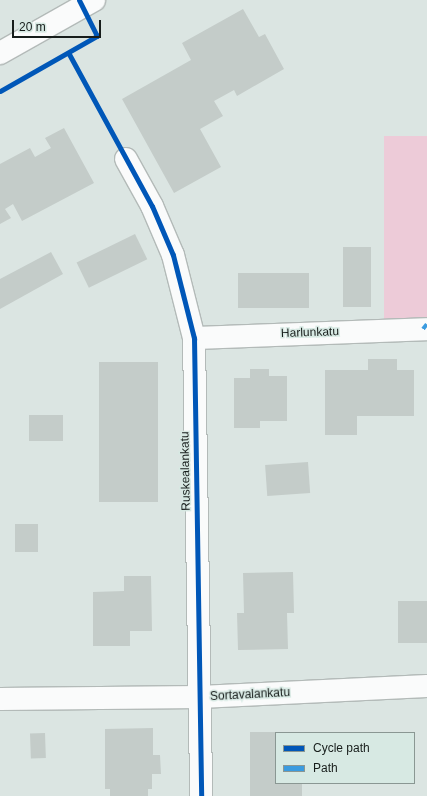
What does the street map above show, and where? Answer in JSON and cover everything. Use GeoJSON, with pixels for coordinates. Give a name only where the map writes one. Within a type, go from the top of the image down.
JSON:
{"type":"FeatureCollection","features":[{"type":"Feature","properties":{"kind":"street"},"geometry":{"type":"LineString","coordinates":[[0,53],[94,0]]}},
{"type":"Feature","properties":{"kind":"street","name":"Ruskealankatu"},"geometry":{"type":"LineString","coordinates":[[126,160],[152,206],[173,255],[194,338],[201,796]]}},
{"type":"Feature","properties":{"kind":"street","name":"Harlunkatu"},"geometry":{"type":"LineString","coordinates":[[194,338],[427,329]]}},
{"type":"Feature","properties":{"kind":"street","name":"Sortavalankatu"},"geometry":{"type":"LineString","coordinates":[[0,699],[200,697],[427,686]]}},
{"type":"Feature","properties":{"kind":"shaded area"},"geometry":{"type":"Polygon","coordinates":[[[384,136],[427,136],[427,320],[384,320],[384,136]]]}},
{"type":"Feature","properties":{"kind":"building"},"geometry":{"type":"Polygon","coordinates":[[[243,9],[259,37],[265,34],[284,69],[237,96],[234,90],[214,101],[223,116],[200,129],[221,167],[174,193],[122,99],[191,60],[182,43],[243,9]]]}},
{"type":"Feature","properties":{"kind":"building"},"geometry":{"type":"Polygon","coordinates":[[[64,128],[94,183],[22,221],[13,204],[5,209],[11,218],[0,224],[0,164],[30,148],[35,157],[51,148],[45,138],[64,128]]]}},
{"type":"Feature","properties":{"kind":"building"},"geometry":{"type":"Polygon","coordinates":[[[135,234],[147,259],[89,288],[77,262],[135,234]]]}},
{"type":"Feature","properties":{"kind":"building"},"geometry":{"type":"Polygon","coordinates":[[[343,247],[371,247],[371,307],[343,307],[343,247]]]}},
{"type":"Feature","properties":{"kind":"building"},"geometry":{"type":"Polygon","coordinates":[[[51,252],[63,274],[0,309],[0,279],[51,252]]]}},
{"type":"Feature","properties":{"kind":"building"},"geometry":{"type":"Polygon","coordinates":[[[238,273],[309,273],[309,308],[238,308],[238,273]]]}},
{"type":"Feature","properties":{"kind":"building"},"geometry":{"type":"Polygon","coordinates":[[[368,359],[397,359],[397,370],[414,370],[414,416],[357,416],[357,435],[325,435],[325,370],[368,370],[368,359]]]}},
{"type":"Feature","properties":{"kind":"building"},"geometry":{"type":"Polygon","coordinates":[[[99,362],[158,362],[158,502],[99,502],[99,362]]]}},
{"type":"Feature","properties":{"kind":"building"},"geometry":{"type":"Polygon","coordinates":[[[250,369],[269,369],[269,376],[287,376],[287,421],[260,421],[260,428],[234,428],[234,378],[250,378],[250,369]]]}},
{"type":"Feature","properties":{"kind":"building"},"geometry":{"type":"Polygon","coordinates":[[[29,415],[63,415],[63,441],[29,441],[29,415]]]}},
{"type":"Feature","properties":{"kind":"building"},"geometry":{"type":"Polygon","coordinates":[[[308,462],[310,493],[267,496],[265,465],[308,462]]]}},
{"type":"Feature","properties":{"kind":"building"},"geometry":{"type":"Polygon","coordinates":[[[15,524],[38,524],[38,552],[15,552],[15,524]]]}},
{"type":"Feature","properties":{"kind":"building"},"geometry":{"type":"Polygon","coordinates":[[[293,572],[294,613],[287,613],[288,649],[238,650],[237,613],[244,613],[243,573],[293,572]]]}},
{"type":"Feature","properties":{"kind":"building"},"geometry":{"type":"Polygon","coordinates":[[[124,576],[151,576],[152,631],[130,631],[130,646],[93,646],[93,592],[124,591],[124,576]]]}},
{"type":"Feature","properties":{"kind":"building"},"geometry":{"type":"Polygon","coordinates":[[[398,601],[427,601],[427,643],[398,643],[398,601]]]}},
{"type":"Feature","properties":{"kind":"building"},"geometry":{"type":"Polygon","coordinates":[[[153,728],[153,755],[160,755],[161,774],[152,774],[152,789],[148,789],[148,796],[110,796],[110,789],[105,789],[105,729],[153,728]]]}},
{"type":"Feature","properties":{"kind":"building"},"geometry":{"type":"Polygon","coordinates":[[[250,732],[275,732],[275,784],[302,784],[302,796],[250,796],[250,732]]]}},
{"type":"Feature","properties":{"kind":"building"},"geometry":{"type":"Polygon","coordinates":[[[45,733],[46,758],[31,759],[30,734],[45,733]]]}},
{"type":"Feature","properties":{"kind":"marked path"},"geometry":{"type":"LineString","coordinates":[[423,329],[427,324]]}},
{"type":"Feature","properties":{"kind":"cycle path"},"geometry":{"type":"LineString","coordinates":[[0,91],[97,36],[79,0]]}},
{"type":"Feature","properties":{"kind":"cycle path"},"geometry":{"type":"LineString","coordinates":[[69,54],[152,206],[173,255],[194,338],[201,796]]}}]}
